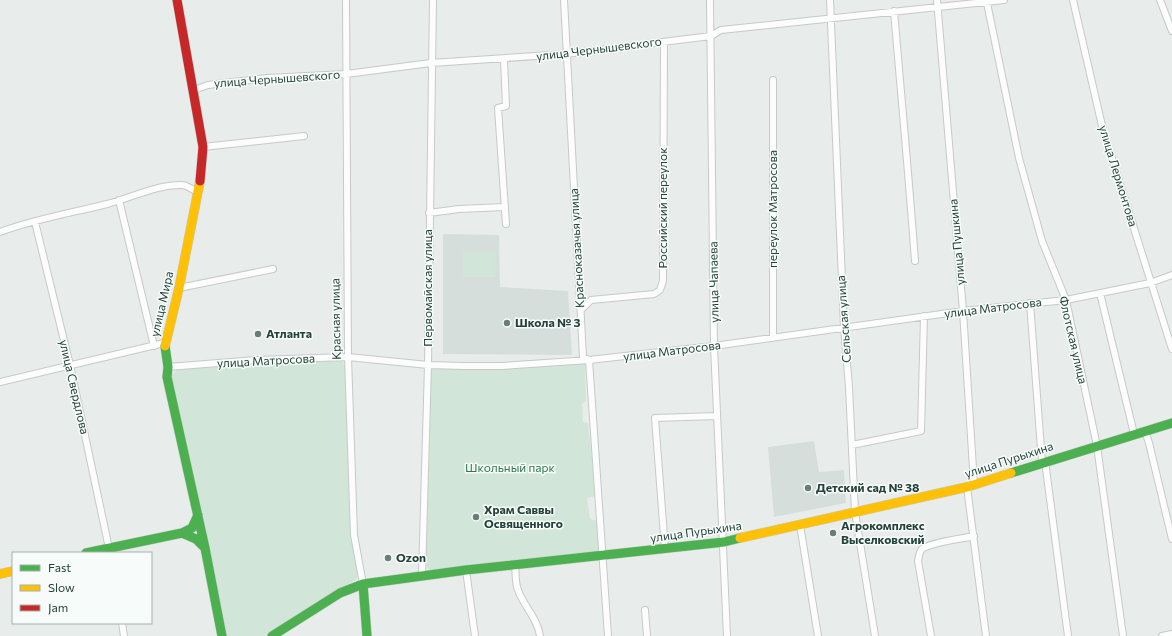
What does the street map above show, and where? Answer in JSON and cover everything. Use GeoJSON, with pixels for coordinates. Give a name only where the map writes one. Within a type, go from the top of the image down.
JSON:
{"type":"FeatureCollection","features":[{"type":"Feature","properties":{"kind":"street","name":"улица Мира"},"geometry":{"type":"LineString","coordinates":[[177,0],[203,147],[202,170],[179,288],[164,343],[168,367],[167,377],[198,515],[222,636]]}},
{"type":"Feature","properties":{"kind":"street","name":"Красная улица"},"geometry":{"type":"LineString","coordinates":[[346,0],[348,357],[354,535],[362,584],[367,636]]}},
{"type":"Feature","properties":{"kind":"street","name":"Первомайская улица"},"geometry":{"type":"LineString","coordinates":[[422,576],[428,365],[433,0]]}},
{"type":"Feature","properties":{"kind":"street","name":"Красноказачья улица"},"geometry":{"type":"LineString","coordinates":[[564,0],[584,357],[589,360],[604,555],[608,636]]}},
{"type":"Feature","properties":{"kind":"street","name":"улица Чапаева"},"geometry":{"type":"LineString","coordinates":[[710,0],[714,346],[721,513],[724,542],[727,636]]}},
{"type":"Feature","properties":{"kind":"street","name":"Сельская улица"},"geometry":{"type":"LineString","coordinates":[[830,0],[844,328],[855,512],[875,636]]}},
{"type":"Feature","properties":{"kind":"street","name":"улица Пушкина"},"geometry":{"type":"LineString","coordinates":[[937,0],[964,311],[974,463],[971,485],[974,536],[986,636]]}},
{"type":"Feature","properties":{"kind":"street","name":"улица Чернышевского"},"geometry":{"type":"LineString","coordinates":[[194,90],[208,85],[267,78],[346,74],[431,63],[566,54],[711,36],[721,30],[1004,0]]}},
{"type":"Feature","properties":{"kind":"street","name":"улица Лермонтова"},"geometry":{"type":"LineString","coordinates":[[1073,0],[1103,130],[1172,349]]}},
{"type":"Feature","properties":{"kind":"street"},"geometry":{"type":"LineString","coordinates":[[1160,0],[1172,31]]}},
{"type":"Feature","properties":{"kind":"street","name":"Флотская улица"},"geometry":{"type":"LineString","coordinates":[[987,3],[1019,158],[1042,241],[1066,300],[1097,446],[1123,636]]}},
{"type":"Feature","properties":{"kind":"street"},"geometry":{"type":"LineString","coordinates":[[894,11],[915,261]]}},
{"type":"Feature","properties":{"kind":"street","name":"Российский переулок"},"geometry":{"type":"LineString","coordinates":[[581,310],[591,300],[654,294],[660,290],[663,281],[664,42]]}},
{"type":"Feature","properties":{"kind":"street"},"geometry":{"type":"LineString","coordinates":[[504,59],[506,106],[498,108],[506,224]]}},
{"type":"Feature","properties":{"kind":"street","name":"переулок Матросова"},"geometry":{"type":"LineString","coordinates":[[773,80],[773,338]]}},
{"type":"Feature","properties":{"kind":"street"},"geometry":{"type":"LineString","coordinates":[[203,147],[304,136]]}},
{"type":"Feature","properties":{"kind":"street"},"geometry":{"type":"LineString","coordinates":[[0,232],[21,224],[119,200],[140,192],[186,185],[197,192]]}},
{"type":"Feature","properties":{"kind":"street","name":"улица Мира"},"geometry":{"type":"LineString","coordinates":[[119,200],[154,346]]}},
{"type":"Feature","properties":{"kind":"street"},"geometry":{"type":"LineString","coordinates":[[429,213],[459,209],[505,207]]}},
{"type":"Feature","properties":{"kind":"street","name":"улица Свердлова"},"geometry":{"type":"LineString","coordinates":[[34,222],[70,365],[110,550]]}},
{"type":"Feature","properties":{"kind":"street"},"geometry":{"type":"LineString","coordinates":[[179,288],[273,269]]}},
{"type":"Feature","properties":{"kind":"street","name":"улица Матросова"},"geometry":{"type":"LineString","coordinates":[[168,367],[256,360],[348,357],[428,365],[502,366],[589,360],[714,346],[924,316],[1066,300],[1150,283],[1172,275]]}},
{"type":"Feature","properties":{"kind":"street"},"geometry":{"type":"LineString","coordinates":[[1100,293],[1134,434]]}},
{"type":"Feature","properties":{"kind":"street"},"geometry":{"type":"LineString","coordinates":[[1030,304],[1043,462],[1068,636]]}},
{"type":"Feature","properties":{"kind":"street"},"geometry":{"type":"LineString","coordinates":[[852,445],[921,431],[924,316]]}},
{"type":"Feature","properties":{"kind":"street"},"geometry":{"type":"LineString","coordinates":[[0,382],[164,343]]}},
{"type":"Feature","properties":{"kind":"street"},"geometry":{"type":"LineString","coordinates":[[665,549],[655,418],[717,416]]}},
{"type":"Feature","properties":{"kind":"street","name":"улица Пурыхина"},"geometry":{"type":"LineString","coordinates":[[272,636],[340,593],[362,584],[466,570],[724,542],[971,485],[1172,422]]}},
{"type":"Feature","properties":{"kind":"street"},"geometry":{"type":"LineString","coordinates":[[1145,431],[1149,442],[1172,539]]}},
{"type":"Feature","properties":{"kind":"street"},"geometry":{"type":"LineString","coordinates":[[94,552],[110,550],[182,533],[192,528],[198,515]]}},
{"type":"Feature","properties":{"kind":"street"},"geometry":{"type":"LineString","coordinates":[[800,525],[818,636]]}},
{"type":"Feature","properties":{"kind":"street"},"geometry":{"type":"LineString","coordinates":[[182,533],[196,539],[205,548]]}},
{"type":"Feature","properties":{"kind":"street"},"geometry":{"type":"LineString","coordinates":[[931,636],[918,561],[919,554],[922,549],[930,546],[974,536]]}},
{"type":"Feature","properties":{"kind":"street"},"geometry":{"type":"LineString","coordinates":[[515,565],[517,588],[531,616],[539,625],[540,636]]}},
{"type":"Feature","properties":{"kind":"street"},"geometry":{"type":"LineString","coordinates":[[0,574],[12,570]]}},
{"type":"Feature","properties":{"kind":"street"},"geometry":{"type":"LineString","coordinates":[[466,570],[476,636]]}},
{"type":"Feature","properties":{"kind":"street"},"geometry":{"type":"LineString","coordinates":[[645,610],[647,636]]}},
{"type":"Feature","properties":{"kind":"street"},"geometry":{"type":"LineString","coordinates":[[122,624],[124,636]]}},
{"type":"Feature","properties":{"kind":"street"},"geometry":{"type":"LineString","coordinates":[[1162,636],[1172,634]]}},
{"type":"Feature","properties":{"kind":"shaded area","name":"Школа № 3"},"geometry":{"type":"Polygon","coordinates":[[[443,234],[499,235],[500,287],[568,291],[572,355],[443,354],[443,234]]]}},
{"type":"Feature","properties":{"kind":"shaded area","name":"Детский сад № 38"},"geometry":{"type":"Polygon","coordinates":[[[814,441],[819,472],[844,470],[846,503],[774,517],[768,447],[814,441]]]}},
{"type":"Feature","properties":{"kind":"green space"},"geometry":{"type":"Polygon","coordinates":[[[463,252],[496,252],[495,277],[463,277],[463,252]]]}},
{"type":"Feature","properties":{"kind":"green space"},"geometry":{"type":"Polygon","coordinates":[[[338,360],[343,362],[345,367],[349,486],[352,535],[358,571],[357,579],[303,612],[297,614],[266,636],[226,636],[170,377],[178,369],[338,360]]]}},
{"type":"Feature","properties":{"kind":"green space","name":"Школьный парк"},"geometry":{"type":"Polygon","coordinates":[[[585,362],[586,401],[582,404],[583,422],[588,423],[596,496],[587,498],[590,519],[598,521],[600,552],[430,572],[425,563],[430,373],[432,369],[513,369],[585,362]]]}},
{"type":"Feature","properties":{"kind":"traffic: fast"},"geometry":{"type":"LineString","coordinates":[[165,346],[168,367],[167,377],[205,548],[222,636]]}},
{"type":"Feature","properties":{"kind":"traffic: fast"},"geometry":{"type":"LineString","coordinates":[[1011,473],[1172,423]]}},
{"type":"Feature","properties":{"kind":"traffic: fast"},"geometry":{"type":"LineString","coordinates":[[182,533],[192,528],[198,515]]}},
{"type":"Feature","properties":{"kind":"traffic: fast"},"geometry":{"type":"LineString","coordinates":[[91,552],[182,533],[196,539],[205,548]]}},
{"type":"Feature","properties":{"kind":"traffic: fast"},"geometry":{"type":"LineString","coordinates":[[272,636],[340,593],[363,584],[466,570],[724,542],[740,538]]}},
{"type":"Feature","properties":{"kind":"traffic: fast"},"geometry":{"type":"LineString","coordinates":[[363,584],[367,636]]}},
{"type":"Feature","properties":{"kind":"traffic: slow"},"geometry":{"type":"LineString","coordinates":[[165,346],[179,288],[200,181]]}},
{"type":"Feature","properties":{"kind":"traffic: slow"},"geometry":{"type":"LineString","coordinates":[[740,538],[967,487],[1011,473]]}},
{"type":"Feature","properties":{"kind":"traffic: slow"},"geometry":{"type":"LineString","coordinates":[[0,574],[12,571]]}},
{"type":"Feature","properties":{"kind":"traffic: jam"},"geometry":{"type":"LineString","coordinates":[[177,0],[203,147],[200,181]]}},
{"type":"Feature","properties":{"kind":"place","name":"Школа № 3"},"geometry":{"type":"Point","coordinates":[507,323]}},
{"type":"Feature","properties":{"kind":"place","name":"Атланта"},"geometry":{"type":"Point","coordinates":[258,334]}},
{"type":"Feature","properties":{"kind":"place","name":"Детский сад № 38"},"geometry":{"type":"Point","coordinates":[808,488]}},
{"type":"Feature","properties":{"kind":"place","name":"Храм Саввы Освященного"},"geometry":{"type":"Point","coordinates":[476,517]}},
{"type":"Feature","properties":{"kind":"place","name":"Агрокомплекс Выселковский"},"geometry":{"type":"Point","coordinates":[833,533]}},
{"type":"Feature","properties":{"kind":"place","name":"Ozon"},"geometry":{"type":"Point","coordinates":[388,558]}}]}
